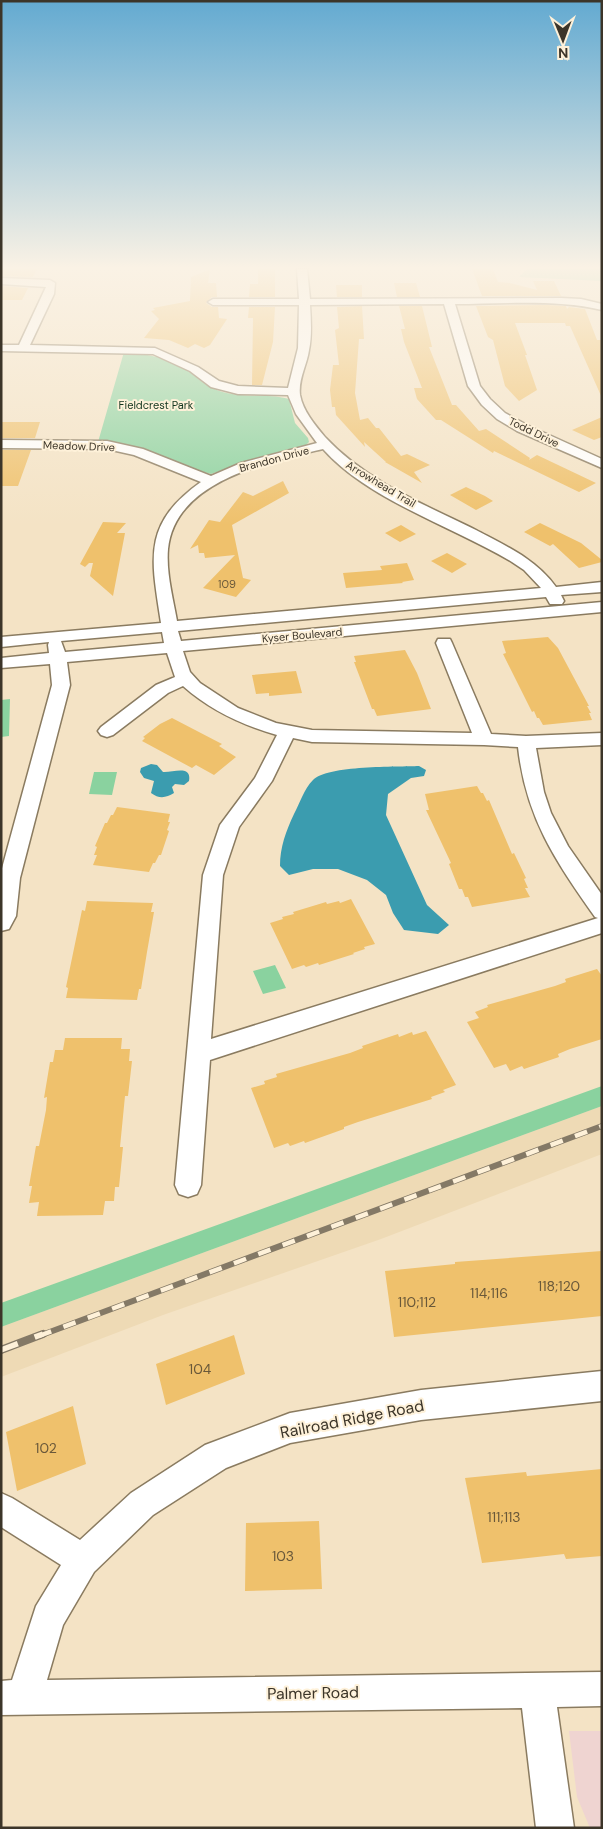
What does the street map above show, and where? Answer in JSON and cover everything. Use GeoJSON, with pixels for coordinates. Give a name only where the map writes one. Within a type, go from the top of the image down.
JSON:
{"type":"FeatureCollection","features":[{"type":"Feature","properties":{"kind":"street"},"geometry":{"type":"LineString","coordinates":[[162,354],[194,369],[215,384],[238,390],[294,392],[303,354]]}},
{"type":"Feature","properties":{"kind":"street","name":"Todd Drive"},"geometry":{"type":"LineString","coordinates":[[465,354],[474,386],[486,402],[501,416],[522,428],[602,463]]}},
{"type":"Feature","properties":{"kind":"street","name":"Arrowhead Trail"},"geometry":{"type":"LineString","coordinates":[[294,392],[307,422],[325,445],[346,465],[397,495],[520,559],[539,574],[552,592],[560,610]]}},
{"type":"Feature","properties":{"kind":"street","name":"Meadow Drive"},"geometry":{"type":"LineString","coordinates":[[1,444],[107,445],[138,452],[210,481]]}},
{"type":"Feature","properties":{"kind":"street","name":"Brandon Drive"},"geometry":{"type":"LineString","coordinates":[[185,679],[169,627],[162,575],[160,550],[165,526],[179,507],[210,481],[260,461],[325,445]]}},
{"type":"Feature","properties":{"kind":"street","name":"Kyser Boulevard"},"geometry":{"type":"LineString","coordinates":[[1,642],[602,587]]}},
{"type":"Feature","properties":{"kind":"street","name":"Kyser Boulevard"},"geometry":{"type":"LineString","coordinates":[[1,663],[602,607]]}},
{"type":"Feature","properties":{"kind":"street"},"geometry":{"type":"LineString","coordinates":[[1,923],[5,916],[6,878],[61,685],[55,638]]}},
{"type":"Feature","properties":{"kind":"street"},"geometry":{"type":"LineString","coordinates":[[444,644],[484,739]]}},
{"type":"Feature","properties":{"kind":"street"},"geometry":{"type":"LineString","coordinates":[[107,731],[162,689],[185,679],[220,705],[252,722],[287,732],[322,736],[484,739],[526,742],[602,739]]}},
{"type":"Feature","properties":{"kind":"street"},"geometry":{"type":"LineString","coordinates":[[188,1184],[213,876],[230,825],[263,781],[287,732]]}},
{"type":"Feature","properties":{"kind":"street"},"geometry":{"type":"LineString","coordinates":[[526,742],[531,779],[544,822],[556,845],[602,911]]}},
{"type":"Feature","properties":{"kind":"street"},"geometry":{"type":"LineString","coordinates":[[199,1053],[602,925]]}},
{"type":"Feature","properties":{"kind":"street","name":"Railroad Ridge Road"},"geometry":{"type":"LineString","coordinates":[[12,1698],[48,1618],[82,1560],[142,1504],[216,1456],[290,1428],[421,1405],[602,1386]]}},
{"type":"Feature","properties":{"kind":"street"},"geometry":{"type":"LineString","coordinates":[[1,1509],[82,1560]]}},
{"type":"Feature","properties":{"kind":"street","name":"Palmer Road"},"geometry":{"type":"LineString","coordinates":[[12,1698],[602,1689]]}},
{"type":"Feature","properties":{"kind":"street"},"geometry":{"type":"LineString","coordinates":[[537,1690],[555,1828]]}},
{"type":"Feature","properties":{"kind":"shaded area"},"geometry":{"type":"Polygon","coordinates":[[[602,1106],[602,1154],[381,1239],[163,1315],[1,1377],[1,1327],[602,1106]]]}},
{"type":"Feature","properties":{"kind":"shaded area"},"geometry":{"type":"Polygon","coordinates":[[[569,1731],[602,1731],[602,1828],[590,1828],[577,1797],[569,1731]]]}},
{"type":"Feature","properties":{"kind":"green space","name":"Fieldcrest Park"},"geometry":{"type":"Polygon","coordinates":[[[123,354],[140,354],[171,361],[221,392],[289,399],[295,423],[308,438],[309,442],[304,447],[256,458],[211,474],[129,445],[98,442],[123,354]]]}},
{"type":"Feature","properties":{"kind":"green space"},"geometry":{"type":"Polygon","coordinates":[[[10,699],[9,736],[1,737],[1,700],[10,699]]]}},
{"type":"Feature","properties":{"kind":"green space"},"geometry":{"type":"Polygon","coordinates":[[[94,772],[117,772],[112,795],[89,794],[94,772]]]}},
{"type":"Feature","properties":{"kind":"green space"},"geometry":{"type":"Polygon","coordinates":[[[275,965],[286,988],[263,994],[253,971],[275,965]]]}},
{"type":"Feature","properties":{"kind":"green space"},"geometry":{"type":"Polygon","coordinates":[[[602,1086],[602,1106],[1,1327],[1,1303],[602,1086]]]}},
{"type":"Feature","properties":{"kind":"water"},"geometry":{"type":"Polygon","coordinates":[[[151,764],[157,765],[163,772],[184,771],[189,776],[189,781],[184,785],[175,784],[172,787],[174,793],[171,795],[165,797],[157,796],[151,793],[154,781],[144,778],[140,772],[141,768],[151,764]]]}},
{"type":"Feature","properties":{"kind":"water"},"geometry":{"type":"Polygon","coordinates":[[[419,766],[426,770],[424,776],[411,778],[388,794],[386,815],[427,905],[449,925],[438,934],[404,930],[393,913],[386,895],[367,880],[338,869],[313,869],[289,875],[280,866],[282,846],[288,827],[313,780],[321,775],[347,769],[419,766]]]}},
{"type":"Feature","properties":{"kind":"building"},"geometry":{"type":"Polygon","coordinates":[[[252,354],[270,354],[262,385],[252,385],[252,354]]]}},
{"type":"Feature","properties":{"kind":"building"},"geometry":{"type":"Polygon","coordinates":[[[338,354],[358,354],[355,393],[360,420],[368,418],[376,428],[379,428],[401,456],[407,454],[430,465],[414,472],[422,483],[385,462],[364,442],[365,447],[336,415],[335,407],[332,407],[330,390],[333,365],[339,365],[338,354]]]}},
{"type":"Feature","properties":{"kind":"building"},"geometry":{"type":"Polygon","coordinates":[[[409,354],[432,354],[452,405],[456,405],[479,431],[486,429],[530,458],[529,460],[537,455],[596,483],[579,492],[494,451],[493,453],[441,420],[436,420],[417,399],[414,388],[422,388],[409,354]]]}},
{"type":"Feature","properties":{"kind":"building"},"geometry":{"type":"Polygon","coordinates":[[[497,354],[527,354],[525,355],[537,390],[519,401],[505,386],[497,354]]]}},
{"type":"Feature","properties":{"kind":"building"},"geometry":{"type":"Polygon","coordinates":[[[583,354],[602,354],[602,398],[583,354]]]}},
{"type":"Feature","properties":{"kind":"building"},"geometry":{"type":"Polygon","coordinates":[[[602,417],[602,437],[594,440],[572,430],[602,417]]]}},
{"type":"Feature","properties":{"kind":"building"},"geometry":{"type":"Polygon","coordinates":[[[1,422],[40,422],[35,438],[1,438],[1,422]]]}},
{"type":"Feature","properties":{"kind":"building"},"geometry":{"type":"Polygon","coordinates":[[[1,450],[31,450],[18,486],[1,486],[1,450]]]}},
{"type":"Feature","properties":{"kind":"building"},"geometry":{"type":"Polygon","coordinates":[[[283,481],[289,493],[232,525],[243,578],[251,580],[236,597],[203,588],[235,555],[205,558],[204,553],[199,553],[198,545],[190,549],[209,520],[220,522],[243,492],[253,496],[283,481]]]}},
{"type":"Feature","properties":{"kind":"building"},"geometry":{"type":"Polygon","coordinates":[[[466,487],[493,501],[476,510],[450,495],[466,487]]]}},
{"type":"Feature","properties":{"kind":"building"},"geometry":{"type":"Polygon","coordinates":[[[103,522],[126,523],[117,533],[125,533],[113,596],[90,576],[93,563],[89,563],[85,567],[80,564],[103,522]]]}},
{"type":"Feature","properties":{"kind":"building"},"geometry":{"type":"Polygon","coordinates":[[[540,523],[581,543],[602,562],[579,568],[553,544],[550,546],[524,532],[540,523]]]}},
{"type":"Feature","properties":{"kind":"building"},"geometry":{"type":"Polygon","coordinates":[[[401,525],[416,534],[400,542],[385,533],[401,525]]]}},
{"type":"Feature","properties":{"kind":"building"},"geometry":{"type":"Polygon","coordinates":[[[447,553],[467,564],[452,573],[431,561],[447,553]]]}},
{"type":"Feature","properties":{"kind":"building"},"geometry":{"type":"Polygon","coordinates":[[[407,563],[414,580],[403,583],[346,588],[343,573],[382,570],[380,566],[407,563]]]}},
{"type":"Feature","properties":{"kind":"building"},"geometry":{"type":"Polygon","coordinates":[[[548,637],[558,648],[589,706],[587,706],[592,720],[543,725],[534,711],[532,712],[503,654],[506,653],[502,641],[548,637]]]}},
{"type":"Feature","properties":{"kind":"building"},"geometry":{"type":"Polygon","coordinates":[[[405,650],[417,673],[431,709],[377,716],[374,709],[372,709],[354,662],[356,662],[354,656],[405,650]]]}},
{"type":"Feature","properties":{"kind":"building"},"geometry":{"type":"Polygon","coordinates":[[[296,671],[302,693],[269,696],[269,693],[256,694],[252,675],[296,671]]]}},
{"type":"Feature","properties":{"kind":"building"},"geometry":{"type":"Polygon","coordinates":[[[172,718],[222,744],[219,746],[236,757],[214,775],[196,765],[192,768],[142,741],[145,738],[143,737],[160,724],[172,718]]]}},
{"type":"Feature","properties":{"kind":"building"},"geometry":{"type":"Polygon","coordinates":[[[477,786],[487,801],[489,800],[512,854],[514,853],[526,878],[524,879],[528,888],[525,888],[530,897],[472,907],[468,897],[465,897],[462,889],[459,889],[449,864],[451,863],[426,810],[429,810],[425,794],[477,786]]]}},
{"type":"Feature","properties":{"kind":"building"},"geometry":{"type":"Polygon","coordinates":[[[117,807],[170,814],[167,830],[169,831],[161,855],[153,863],[149,872],[93,865],[97,855],[94,855],[97,847],[95,846],[105,823],[113,815],[117,807]]]}},
{"type":"Feature","properties":{"kind":"building"},"geometry":{"type":"Polygon","coordinates":[[[351,899],[375,944],[364,947],[365,949],[354,954],[319,965],[318,963],[306,967],[304,965],[292,969],[270,923],[294,914],[293,912],[326,902],[327,904],[339,901],[340,903],[351,899]]]}},
{"type":"Feature","properties":{"kind":"building"},"geometry":{"type":"Polygon","coordinates":[[[87,901],[153,903],[151,912],[154,912],[141,989],[139,989],[137,1000],[66,998],[68,988],[66,987],[82,910],[85,911],[87,901]]]}},
{"type":"Feature","properties":{"kind":"building"},"geometry":{"type":"Polygon","coordinates":[[[597,969],[602,976],[602,1039],[570,1049],[558,1054],[559,1057],[524,1069],[522,1066],[510,1071],[506,1064],[494,1068],[467,1022],[479,1018],[475,1012],[488,1007],[487,1005],[555,986],[566,982],[565,979],[597,969]]]}},
{"type":"Feature","properties":{"kind":"building"},"geometry":{"type":"Polygon","coordinates":[[[426,1031],[456,1085],[443,1090],[445,1092],[431,1097],[432,1099],[358,1122],[305,1143],[304,1141],[290,1146],[288,1143],[274,1148],[251,1088],[265,1084],[264,1081],[277,1077],[276,1074],[350,1053],[363,1048],[362,1046],[398,1034],[399,1037],[412,1032],[413,1035],[426,1031]]]}},
{"type":"Feature","properties":{"kind":"building"},"geometry":{"type":"Polygon","coordinates":[[[65,1038],[122,1038],[121,1049],[130,1049],[129,1061],[132,1061],[128,1096],[125,1096],[120,1147],[123,1147],[119,1187],[115,1187],[114,1201],[105,1201],[103,1215],[37,1216],[39,1202],[29,1203],[32,1186],[29,1186],[36,1146],[39,1146],[46,1110],[47,1097],[44,1098],[50,1062],[53,1062],[55,1050],[63,1050],[65,1038]]]}},
{"type":"Feature","properties":{"kind":"building"},"geometry":{"type":"Polygon","coordinates":[[[602,1251],[602,1316],[394,1337],[385,1271],[455,1264],[455,1262],[602,1251]]]}},
{"type":"Feature","properties":{"kind":"building"},"geometry":{"type":"Polygon","coordinates":[[[234,1335],[245,1374],[166,1405],[156,1364],[234,1335]]]}},
{"type":"Feature","properties":{"kind":"building"},"geometry":{"type":"Polygon","coordinates":[[[73,1406],[86,1464],[17,1491],[6,1432],[73,1406]]]}},
{"type":"Feature","properties":{"kind":"building"},"geometry":{"type":"Polygon","coordinates":[[[602,1469],[602,1556],[566,1559],[564,1554],[482,1563],[465,1478],[526,1472],[527,1476],[602,1469]]]}},
{"type":"Feature","properties":{"kind":"building"},"geometry":{"type":"Polygon","coordinates":[[[319,1521],[322,1589],[245,1591],[246,1523],[319,1521]]]}},
{"type":"Feature","properties":{"kind":"railway"},"geometry":{"type":"LineString","coordinates":[[39,1336],[602,1126]]}},
{"type":"Feature","properties":{"kind":"railway"},"geometry":{"type":"LineString","coordinates":[[1,1350],[43,1334]]}}]}
